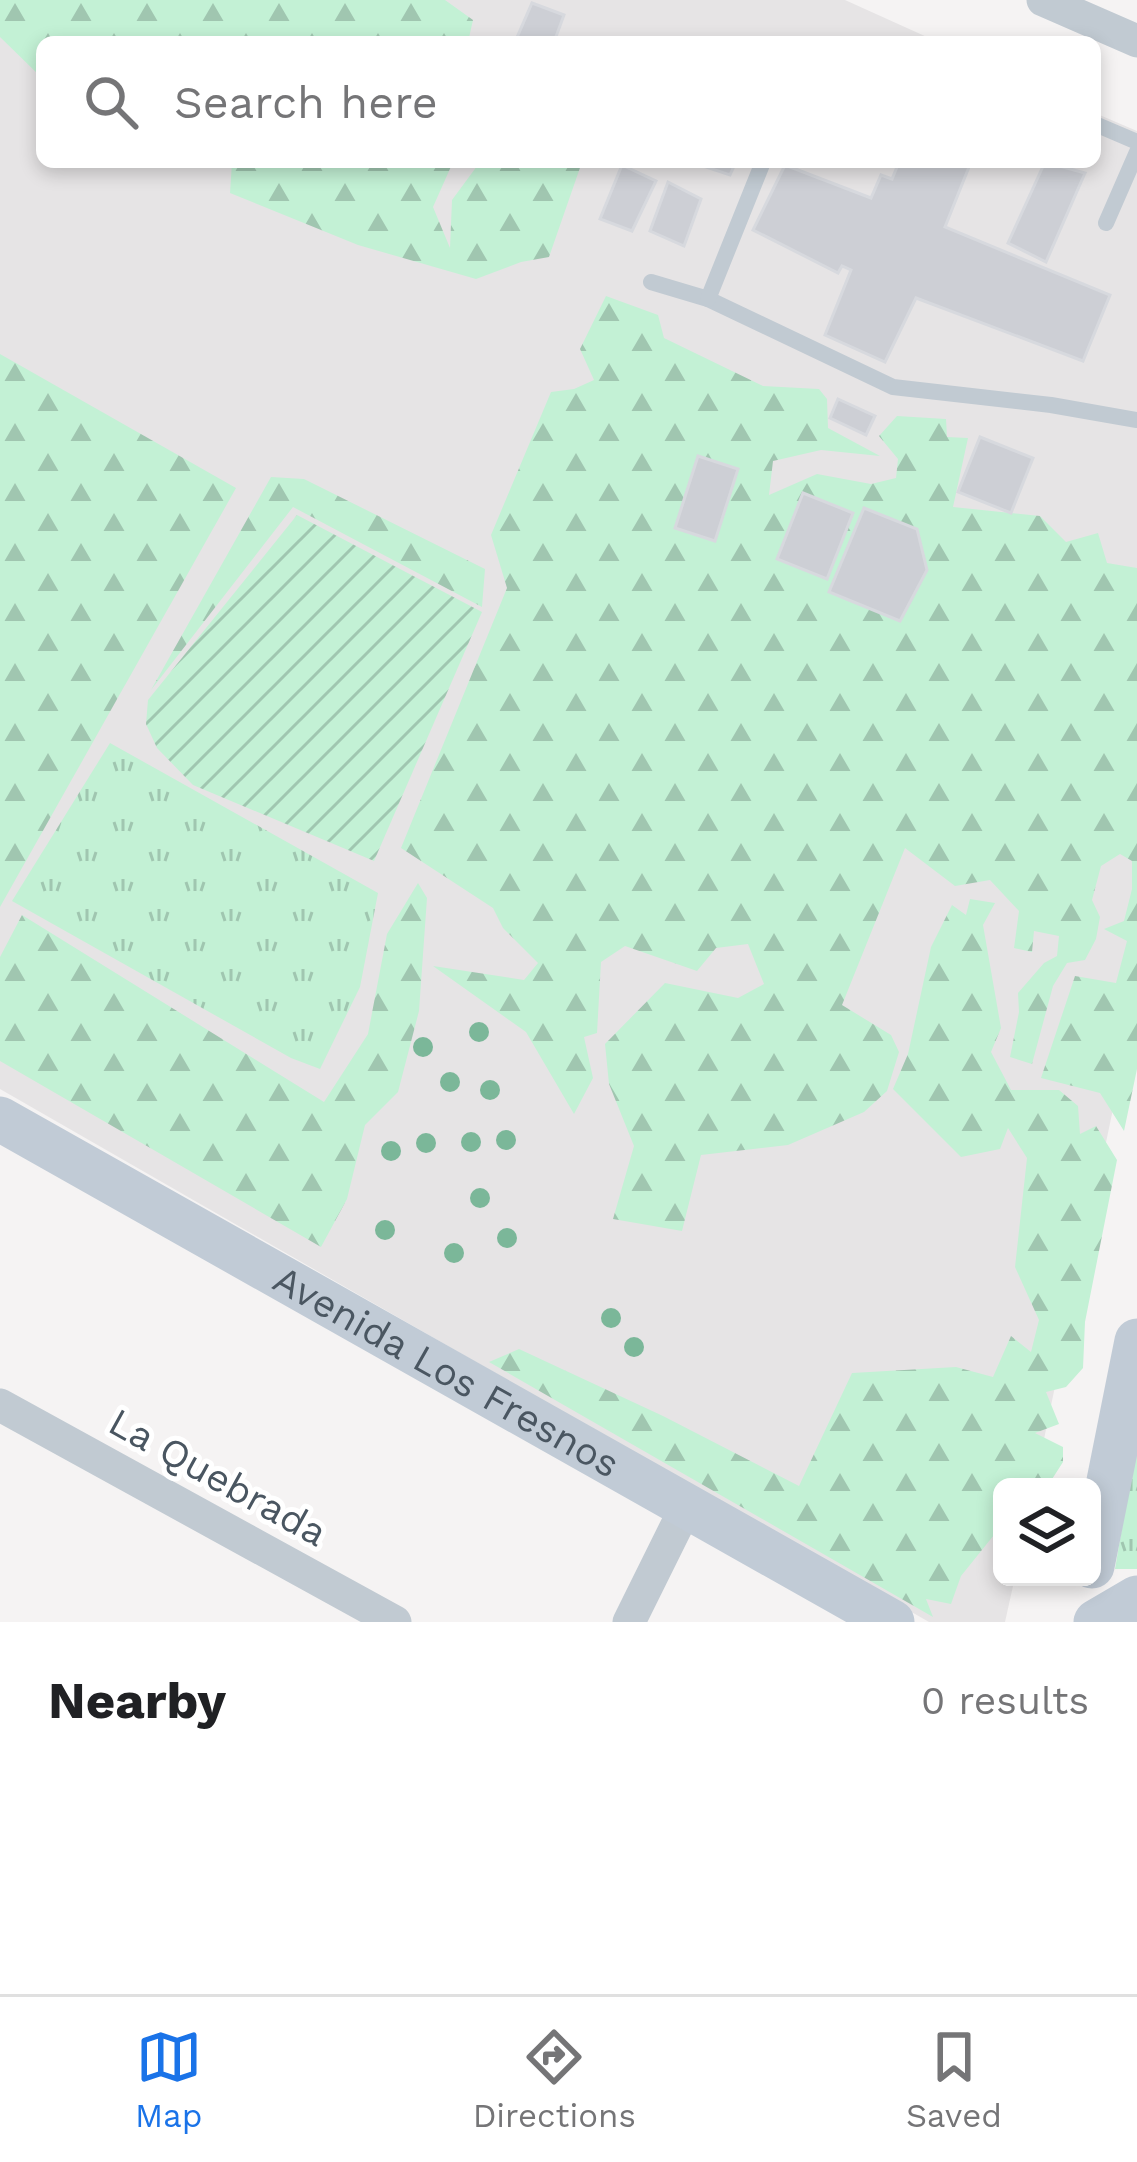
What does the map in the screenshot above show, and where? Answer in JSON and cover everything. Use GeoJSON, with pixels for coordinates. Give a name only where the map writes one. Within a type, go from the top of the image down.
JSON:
{"type":"FeatureCollection","features":[{"type":"Feature","properties":{"kind":"main road","name":"Avenida Los Fresnos"},"geometry":{"type":"LineString","coordinates":[[0,1119],[680,1519],[835,1622]]}},
{"type":"Feature","properties":{"kind":"main road","name":"Avenida Los Fresnos"},"geometry":{"type":"LineString","coordinates":[[0,1151],[680,1519],[892,1622]]}},
{"type":"Feature","properties":{"kind":"main road"},"geometry":{"type":"LineString","coordinates":[[1101,1521],[1137,1341]]}},
{"type":"Feature","properties":{"kind":"main road"},"geometry":{"type":"LineString","coordinates":[[1078,1622],[1088,1586]]}},
{"type":"Feature","properties":{"kind":"main road"},"geometry":{"type":"LineString","coordinates":[[1096,1622],[1137,1598]]}},
{"type":"Feature","properties":{"kind":"street"},"geometry":{"type":"LineString","coordinates":[[1043,0],[1137,41]]}},
{"type":"Feature","properties":{"kind":"street","name":"La Quebrada"},"geometry":{"type":"LineString","coordinates":[[0,1405],[384,1619]]}},
{"type":"Feature","properties":{"kind":"street"},"geometry":{"type":"LineString","coordinates":[[629,1622],[680,1519]]}},
{"type":"Feature","properties":{"kind":"lane"},"geometry":{"type":"LineString","coordinates":[[1101,127],[1137,142]]}},
{"type":"Feature","properties":{"kind":"lane"},"geometry":{"type":"LineString","coordinates":[[1106,223],[1137,152]]}},
{"type":"Feature","properties":{"kind":"lane"},"geometry":{"type":"LineString","coordinates":[[708,299],[761,168]]}},
{"type":"Feature","properties":{"kind":"lane"},"geometry":{"type":"LineString","coordinates":[[651,282],[708,299],[893,387],[1137,420]]}},
{"type":"Feature","properties":{"kind":"shaded area"},"geometry":{"type":"Polygon","coordinates":[[[0,0],[845,0],[925,36],[36,36],[36,168],[1101,168],[1101,116],[1137,131],[1137,994],[1036,1478],[993,1478],[993,1586],[1013,1586],[1005,1622],[929,1622],[0,1089],[0,0]]]}},
{"type":"Feature","properties":{"kind":"green space"},"geometry":{"type":"Polygon","coordinates":[[[0,0],[445,0],[473,20],[469,36],[36,36],[36,72],[0,37],[0,0]]]}},
{"type":"Feature","properties":{"kind":"green space"},"geometry":{"type":"Polygon","coordinates":[[[232,168],[450,168],[433,207],[450,248],[452,200],[476,168],[580,168],[549,257],[476,279],[358,245],[230,193],[232,168]]]}},
{"type":"Feature","properties":{"kind":"green space"},"geometry":{"type":"Polygon","coordinates":[[[606,296],[658,315],[664,338],[763,386],[819,389],[827,399],[828,428],[880,456],[821,450],[773,461],[769,495],[817,474],[871,484],[896,478],[898,459],[879,436],[897,416],[946,419],[947,437],[968,438],[953,507],[1040,516],[1066,542],[1098,533],[1107,563],[1137,568],[1137,1069],[1124,1131],[1100,1093],[1041,1078],[1075,976],[1116,983],[1127,941],[1104,929],[1124,921],[1132,889],[1132,861],[1120,854],[1101,866],[1092,900],[1100,917],[1096,939],[1085,960],[1067,963],[1053,986],[1032,1064],[1010,1057],[1018,993],[1044,963],[1057,956],[1059,936],[1034,931],[1032,952],[1014,948],[1019,911],[990,880],[955,886],[905,848],[842,1005],[891,1035],[899,1052],[887,1091],[864,1112],[788,1145],[701,1155],[682,1231],[613,1219],[634,1146],[609,1084],[605,1044],[665,983],[738,998],[764,984],[748,944],[716,948],[697,971],[625,946],[601,962],[597,1033],[584,1037],[593,1078],[574,1114],[526,1032],[433,966],[524,980],[538,963],[503,928],[493,908],[401,848],[507,588],[491,535],[551,392],[594,380],[580,349],[606,296]]]}},
{"type":"Feature","properties":{"kind":"green space"},"geometry":{"type":"Polygon","coordinates":[[[0,354],[236,488],[0,907],[0,354]]]}},
{"type":"Feature","properties":{"kind":"green space"},"geometry":{"type":"Polygon","coordinates":[[[271,477],[304,479],[485,569],[482,607],[293,507],[151,690],[271,477]]]}},
{"type":"Feature","properties":{"kind":"green space"},"geometry":{"type":"Polygon","coordinates":[[[297,515],[482,612],[374,861],[193,785],[157,748],[146,724],[148,700],[297,515]]]}},
{"type":"Feature","properties":{"kind":"green space"},"geometry":{"type":"Polygon","coordinates":[[[110,743],[378,893],[360,987],[320,1069],[291,1058],[12,901],[110,743]]]}},
{"type":"Feature","properties":{"kind":"green space"},"geometry":{"type":"Polygon","coordinates":[[[418,883],[427,898],[419,1011],[398,1092],[365,1125],[347,1199],[321,1247],[0,1061],[0,957],[22,915],[324,1102],[368,1034],[387,934],[418,883]]]}},
{"type":"Feature","properties":{"kind":"green space"},"geometry":{"type":"Polygon","coordinates":[[[970,899],[995,903],[983,925],[1001,1028],[991,1052],[1011,1090],[1059,1090],[1078,1106],[1080,1134],[1096,1126],[1117,1160],[1085,1322],[1083,1368],[1066,1387],[1046,1392],[1059,1424],[1035,1433],[1063,1447],[1063,1462],[1053,1478],[993,1478],[993,1536],[961,1576],[951,1604],[926,1599],[933,1617],[489,1362],[519,1349],[799,1486],[852,1373],[956,1367],[993,1377],[1011,1336],[1031,1352],[1039,1320],[1015,1267],[1027,1158],[1008,1128],[1000,1149],[961,1157],[893,1089],[908,1054],[931,947],[952,905],[966,915],[970,899]]]}},
{"type":"Feature","properties":{"kind":"green space"},"geometry":{"type":"Polygon","coordinates":[[[1137,1439],[1137,1569],[1115,1569],[1136,1445],[1137,1439]]]}},
{"type":"Feature","properties":{"kind":"building"},"geometry":{"type":"Polygon","coordinates":[[[532,3],[564,15],[556,36],[518,36],[532,3]]]}},
{"type":"Feature","properties":{"kind":"building"},"geometry":{"type":"Polygon","coordinates":[[[621,168],[656,181],[632,231],[600,219],[621,168]]]}},
{"type":"Feature","properties":{"kind":"building"},"geometry":{"type":"Polygon","coordinates":[[[784,168],[871,198],[881,175],[892,179],[897,168],[969,168],[945,227],[1110,295],[1083,361],[916,298],[885,362],[825,335],[851,270],[842,266],[838,273],[753,230],[784,168]]]}},
{"type":"Feature","properties":{"kind":"building"},"geometry":{"type":"Polygon","coordinates":[[[1042,168],[1085,173],[1046,262],[1008,243],[1042,168]]]}},
{"type":"Feature","properties":{"kind":"building"},"geometry":{"type":"Polygon","coordinates":[[[668,182],[701,199],[684,246],[650,231],[668,182]]]}},
{"type":"Feature","properties":{"kind":"building"},"geometry":{"type":"Polygon","coordinates":[[[838,399],[875,416],[866,435],[830,418],[838,399]]]}},
{"type":"Feature","properties":{"kind":"building"},"geometry":{"type":"Polygon","coordinates":[[[980,437],[1033,458],[1011,513],[958,492],[980,437]]]}},
{"type":"Feature","properties":{"kind":"building"},"geometry":{"type":"Polygon","coordinates":[[[698,456],[738,469],[715,541],[675,528],[698,456]]]}},
{"type":"Feature","properties":{"kind":"building"},"geometry":{"type":"Polygon","coordinates":[[[803,493],[853,513],[827,579],[777,559],[803,493]]]}},
{"type":"Feature","properties":{"kind":"building"},"geometry":{"type":"Polygon","coordinates":[[[864,508],[917,529],[927,570],[900,621],[829,592],[864,508]]]}}]}
